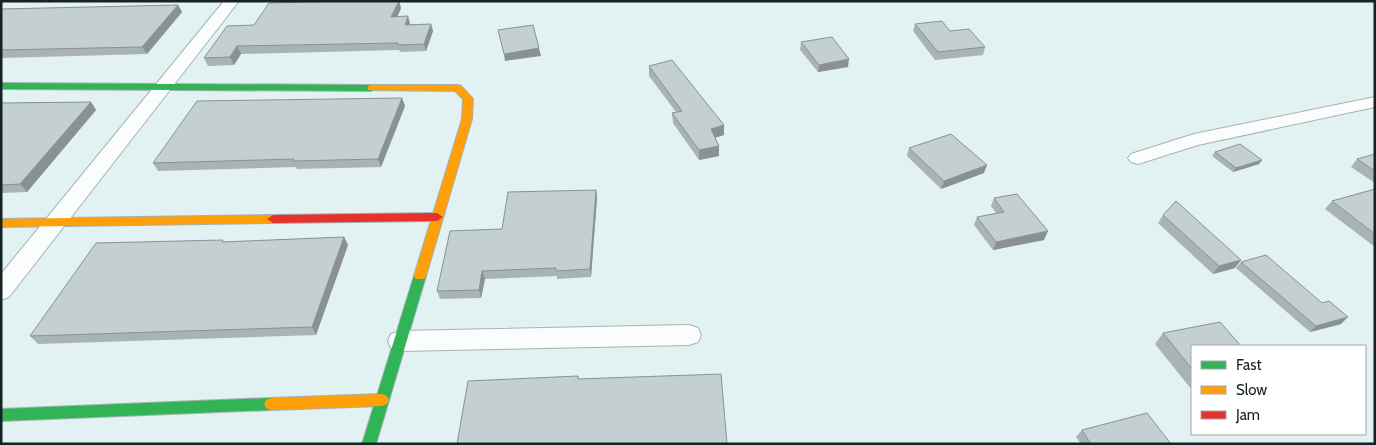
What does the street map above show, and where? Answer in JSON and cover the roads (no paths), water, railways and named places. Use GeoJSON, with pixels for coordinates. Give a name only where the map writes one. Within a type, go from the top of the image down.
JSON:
{"type":"FeatureCollection","features":[{"type":"Feature","properties":{"kind":"street"},"geometry":{"type":"LineString","coordinates":[[1,291],[166,87],[232,1]]}},
{"type":"Feature","properties":{"kind":"street"},"geometry":{"type":"LineString","coordinates":[[1,86],[458,88],[468,99],[467,119],[369,444]]}},
{"type":"Feature","properties":{"kind":"street"},"geometry":{"type":"LineString","coordinates":[[1138,158],[1194,140],[1375,102]]}},
{"type":"Feature","properties":{"kind":"street"},"geometry":{"type":"LineString","coordinates":[[1,223],[437,217]]}},
{"type":"Feature","properties":{"kind":"street"},"geometry":{"type":"LineString","coordinates":[[400,340],[690,335]]}},
{"type":"Feature","properties":{"kind":"street"},"geometry":{"type":"LineString","coordinates":[[1,415],[382,400]]}}]}
